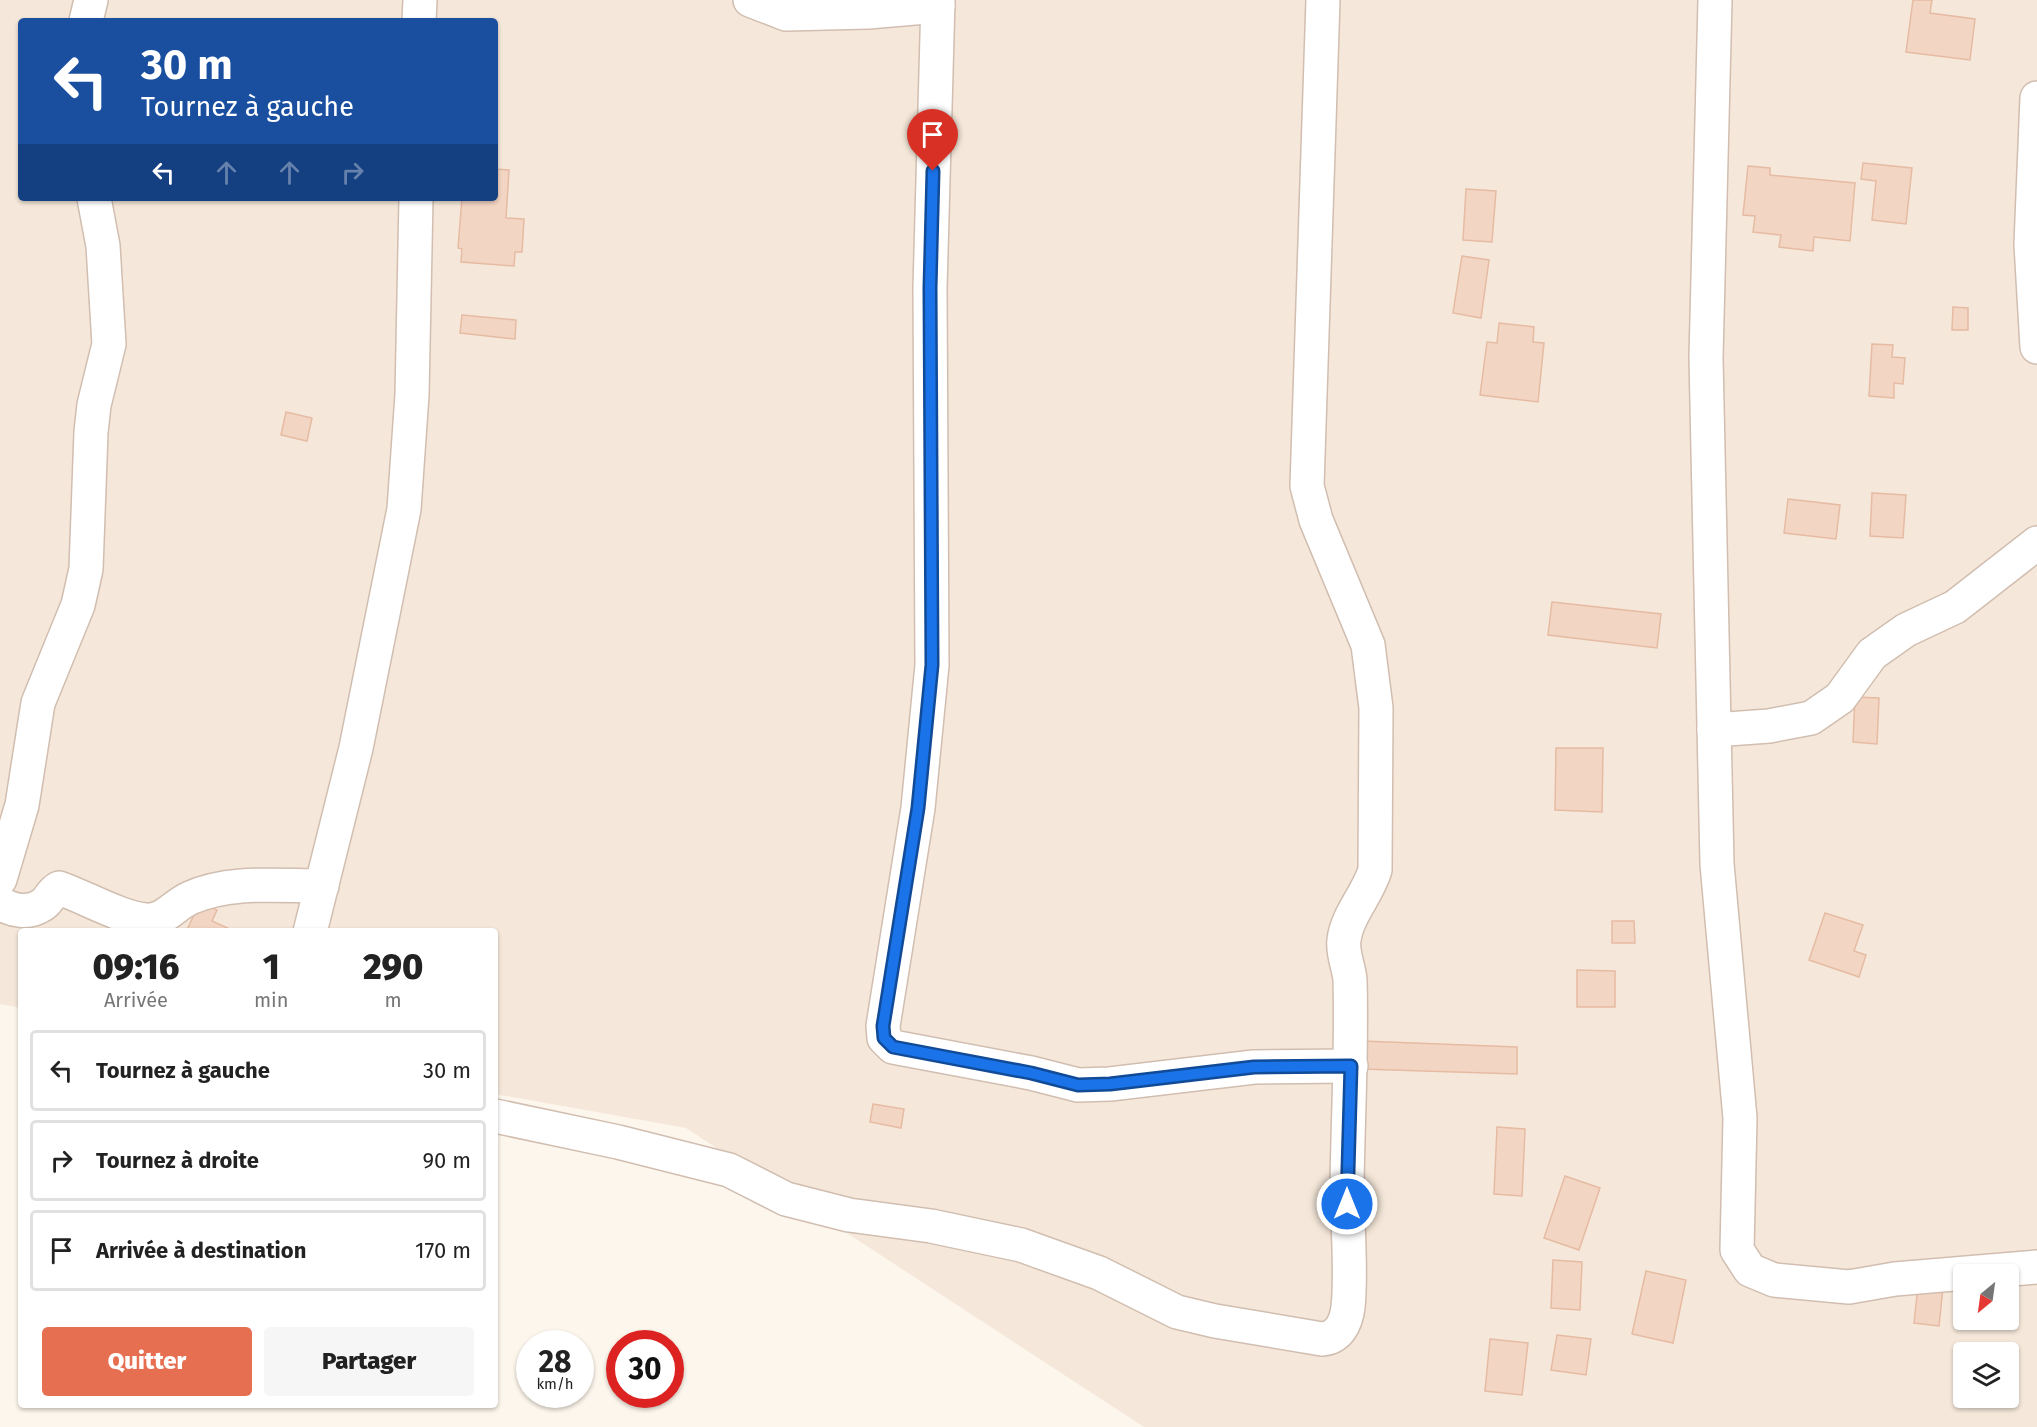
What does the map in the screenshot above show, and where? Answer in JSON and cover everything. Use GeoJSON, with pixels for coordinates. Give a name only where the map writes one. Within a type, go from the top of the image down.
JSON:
{"type":"FeatureCollection","features":[{"type":"Feature","properties":{"kind":"street"},"geometry":{"type":"LineString","coordinates":[[87,18],[91,0]]}},
{"type":"Feature","properties":{"kind":"street"},"geometry":{"type":"LineString","coordinates":[[419,18],[420,0]]}},
{"type":"Feature","properties":{"kind":"street"},"geometry":{"type":"LineString","coordinates":[[750,0],[786,14],[868,12],[938,3],[930,288],[932,665],[918,808],[883,1026],[884,1038],[893,1047],[1031,1073],[1078,1085],[1110,1084],[1254,1067],[1351,1066]]}},
{"type":"Feature","properties":{"kind":"street"},"geometry":{"type":"LineString","coordinates":[[498,1117],[618,1142],[729,1170],[786,1199],[849,1215],[932,1226],[1021,1245],[1099,1273],[1177,1312],[1215,1321],[1331,1339],[1338,1334],[1348,1308],[1347,1183],[1351,1066],[1350,976],[1344,940],[1350,922],[1370,887],[1375,870],[1376,708],[1368,645],[1316,520],[1307,486],[1323,0]]}},
{"type":"Feature","properties":{"kind":"street"},"geometry":{"type":"LineString","coordinates":[[1715,0],[1706,358],[1717,864],[1740,1118],[1737,1250],[1750,1270],[1774,1280],[1849,1287],[1895,1279],[2037,1267]]}},
{"type":"Feature","properties":{"kind":"street"},"geometry":{"type":"LineString","coordinates":[[2037,98],[2031,244],[2037,347]]}},
{"type":"Feature","properties":{"kind":"street"},"geometry":{"type":"LineString","coordinates":[[0,879],[22,805],[38,703],[78,605],[86,569],[92,423],[109,344],[103,246],[95,201]]}},
{"type":"Feature","properties":{"kind":"street"},"geometry":{"type":"LineString","coordinates":[[311,928],[356,748],[404,509],[412,395],[416,201]]}},
{"type":"Feature","properties":{"kind":"street"},"geometry":{"type":"LineString","coordinates":[[1714,730],[1769,726],[1811,718],[1840,698],[1872,654],[1906,630],[1955,607],[2037,543]]}},
{"type":"Feature","properties":{"kind":"street"},"geometry":{"type":"LineString","coordinates":[[0,903],[8,909],[24,911],[42,905],[51,892],[59,888],[126,916],[148,920],[166,916],[188,899],[212,890],[252,885],[322,886]]}},
{"type":"Feature","properties":{"kind":"shaded area"},"geometry":{"type":"Polygon","coordinates":[[[0,0],[2037,0],[2037,1427],[1144,1427],[686,1128],[498,1095],[498,928],[18,928],[18,1007],[0,1004],[0,0]]]}},
{"type":"Feature","properties":{"kind":"building"},"geometry":{"type":"Polygon","coordinates":[[[1913,0],[1932,0],[1930,13],[1975,19],[1970,60],[1906,52],[1913,0]]]}},
{"type":"Feature","properties":{"kind":"building"},"geometry":{"type":"Polygon","coordinates":[[[1863,163],[1912,168],[1906,224],[1872,220],[1876,181],[1861,179],[1863,163]]]}},
{"type":"Feature","properties":{"kind":"building"},"geometry":{"type":"Polygon","coordinates":[[[1748,166],[1770,168],[1770,175],[1855,183],[1850,241],[1814,237],[1813,251],[1779,247],[1781,235],[1753,232],[1755,216],[1743,215],[1748,166]]]}},
{"type":"Feature","properties":{"kind":"building"},"geometry":{"type":"Polygon","coordinates":[[[498,169],[509,170],[506,218],[524,219],[522,252],[515,252],[514,266],[461,262],[462,249],[458,248],[462,201],[498,201],[498,169]]]}},
{"type":"Feature","properties":{"kind":"building"},"geometry":{"type":"Polygon","coordinates":[[[1466,189],[1496,191],[1492,242],[1463,240],[1466,189]]]}},
{"type":"Feature","properties":{"kind":"building"},"geometry":{"type":"Polygon","coordinates":[[[1462,256],[1489,260],[1481,318],[1453,313],[1462,256]]]}},
{"type":"Feature","properties":{"kind":"building"},"geometry":{"type":"Polygon","coordinates":[[[1953,307],[1968,308],[1968,330],[1952,330],[1953,307]]]}},
{"type":"Feature","properties":{"kind":"building"},"geometry":{"type":"Polygon","coordinates":[[[462,315],[516,320],[515,339],[460,333],[462,315]]]}},
{"type":"Feature","properties":{"kind":"building"},"geometry":{"type":"Polygon","coordinates":[[[1499,323],[1534,327],[1533,342],[1544,343],[1538,402],[1480,395],[1487,342],[1497,343],[1499,323]]]}},
{"type":"Feature","properties":{"kind":"building"},"geometry":{"type":"Polygon","coordinates":[[[1872,344],[1893,345],[1892,357],[1905,358],[1903,384],[1894,383],[1894,398],[1869,396],[1872,344]]]}},
{"type":"Feature","properties":{"kind":"building"},"geometry":{"type":"Polygon","coordinates":[[[286,412],[312,418],[307,441],[281,435],[286,412]]]}},
{"type":"Feature","properties":{"kind":"building"},"geometry":{"type":"Polygon","coordinates":[[[1872,493],[1906,495],[1903,538],[1870,536],[1872,493]]]}},
{"type":"Feature","properties":{"kind":"building"},"geometry":{"type":"Polygon","coordinates":[[[1788,499],[1840,505],[1836,539],[1784,533],[1788,499]]]}},
{"type":"Feature","properties":{"kind":"building"},"geometry":{"type":"Polygon","coordinates":[[[1552,602],[1661,614],[1657,648],[1548,635],[1552,602]]]}},
{"type":"Feature","properties":{"kind":"building"},"geometry":{"type":"Polygon","coordinates":[[[1855,697],[1879,698],[1877,744],[1853,742],[1855,697]]]}},
{"type":"Feature","properties":{"kind":"building"},"geometry":{"type":"Polygon","coordinates":[[[1556,748],[1603,748],[1602,812],[1555,810],[1556,748]]]}},
{"type":"Feature","properties":{"kind":"building"},"geometry":{"type":"Polygon","coordinates":[[[200,902],[217,910],[212,921],[227,928],[188,928],[200,902]]]}},
{"type":"Feature","properties":{"kind":"building"},"geometry":{"type":"Polygon","coordinates":[[[1825,913],[1863,925],[1854,951],[1866,955],[1859,977],[1809,960],[1825,913]]]}},
{"type":"Feature","properties":{"kind":"building"},"geometry":{"type":"Polygon","coordinates":[[[1612,921],[1634,921],[1635,943],[1612,943],[1612,921]]]}},
{"type":"Feature","properties":{"kind":"building"},"geometry":{"type":"Polygon","coordinates":[[[1577,970],[1615,971],[1615,1007],[1577,1007],[1577,970]]]}},
{"type":"Feature","properties":{"kind":"building"},"geometry":{"type":"Polygon","coordinates":[[[1362,1041],[1517,1047],[1517,1074],[1362,1069],[1362,1041]]]}},
{"type":"Feature","properties":{"kind":"building"},"geometry":{"type":"Polygon","coordinates":[[[873,1104],[904,1109],[901,1128],[870,1122],[873,1104]]]}},
{"type":"Feature","properties":{"kind":"building"},"geometry":{"type":"Polygon","coordinates":[[[1497,1127],[1525,1129],[1522,1196],[1494,1194],[1497,1127]]]}},
{"type":"Feature","properties":{"kind":"building"},"geometry":{"type":"Polygon","coordinates":[[[1565,1176],[1600,1188],[1579,1250],[1544,1238],[1565,1176]]]}},
{"type":"Feature","properties":{"kind":"building"},"geometry":{"type":"Polygon","coordinates":[[[1553,1260],[1582,1262],[1580,1310],[1551,1308],[1553,1260]]]}},
{"type":"Feature","properties":{"kind":"building"},"geometry":{"type":"Polygon","coordinates":[[[1646,1271],[1686,1280],[1673,1343],[1632,1334],[1646,1271]]]}},
{"type":"Feature","properties":{"kind":"building"},"geometry":{"type":"Polygon","coordinates":[[[1918,1286],[1943,1288],[1939,1326],[1914,1323],[1918,1286]]]}},
{"type":"Feature","properties":{"kind":"building"},"geometry":{"type":"Polygon","coordinates":[[[1557,1335],[1591,1339],[1586,1375],[1551,1370],[1557,1335]]]}},
{"type":"Feature","properties":{"kind":"building"},"geometry":{"type":"Polygon","coordinates":[[[1490,1339],[1528,1343],[1522,1395],[1485,1391],[1490,1339]]]}},
{"type":"Feature","properties":{"kind":"route"},"geometry":{"type":"LineString","coordinates":[[933,171],[930,288],[932,665],[918,808],[883,1026],[884,1038],[893,1047],[1031,1073],[1078,1085],[1110,1084],[1185,1073],[1254,1067],[1351,1066],[1347,1204]]}}]}
